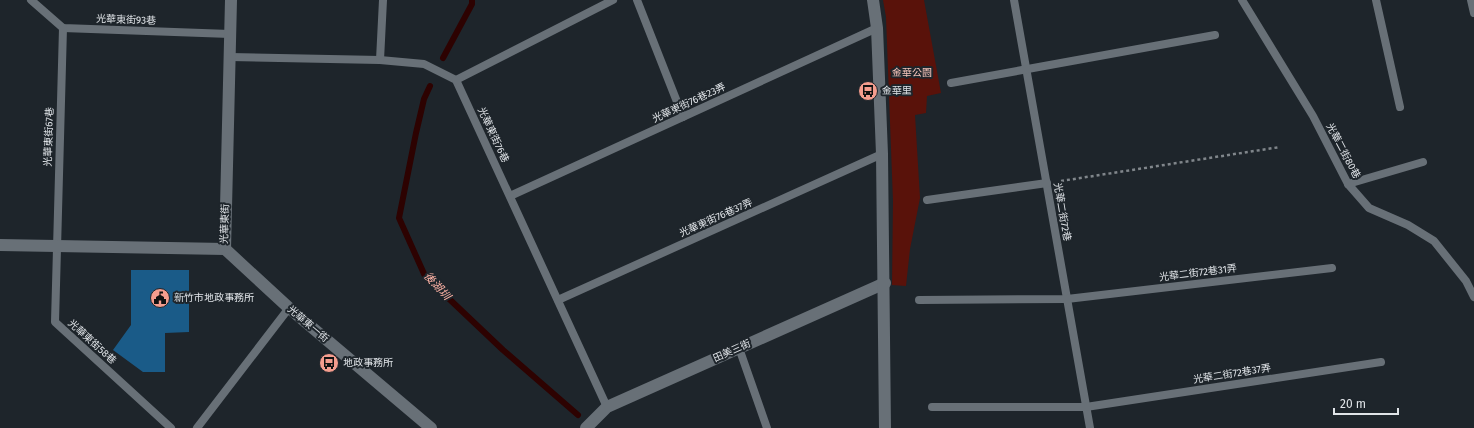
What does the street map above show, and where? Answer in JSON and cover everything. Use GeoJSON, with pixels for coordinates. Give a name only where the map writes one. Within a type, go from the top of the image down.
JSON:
{"type":"FeatureCollection","features":[{"type":"Feature","properties":{"kind":"street","name":"光華東街"},"geometry":{"type":"LineString","coordinates":[[0,245],[225,249],[231,0]]}},
{"type":"Feature","properties":{"kind":"street"},"geometry":{"type":"LineString","coordinates":[[873,0],[877,28],[882,154],[885,428]]}},
{"type":"Feature","properties":{"kind":"street","name":"光華東一街"},"geometry":{"type":"LineString","coordinates":[[225,249],[289,308],[431,428]]}},
{"type":"Feature","properties":{"kind":"street","name":"田美三街"},"geometry":{"type":"LineString","coordinates":[[587,428],[608,407],[884,283]]}},
{"type":"Feature","properties":{"kind":"lane"},"geometry":{"type":"LineString","coordinates":[[31,0],[63,28]]}},
{"type":"Feature","properties":{"kind":"lane"},"geometry":{"type":"LineString","coordinates":[[380,60],[383,0]]}},
{"type":"Feature","properties":{"kind":"lane"},"geometry":{"type":"LineString","coordinates":[[230,58],[380,60],[424,64],[456,80],[613,0]]}},
{"type":"Feature","properties":{"kind":"lane"},"geometry":{"type":"LineString","coordinates":[[637,0],[683,117]]}},
{"type":"Feature","properties":{"kind":"lane","name":"光華二街72巷"},"geometry":{"type":"LineString","coordinates":[[1014,0],[1090,428]]}},
{"type":"Feature","properties":{"kind":"lane","name":"光華二街80巷"},"geometry":{"type":"LineString","coordinates":[[1242,0],[1313,116],[1348,184],[1369,208],[1408,225],[1434,241],[1466,281],[1474,297]]}},
{"type":"Feature","properties":{"kind":"lane"},"geometry":{"type":"LineString","coordinates":[[1376,0],[1400,107]]}},
{"type":"Feature","properties":{"kind":"lane"},"geometry":{"type":"LineString","coordinates":[[1471,0],[1474,13]]}},
{"type":"Feature","properties":{"kind":"lane","name":"光華東街93巷"},"geometry":{"type":"LineString","coordinates":[[63,28],[230,34]]}},
{"type":"Feature","properties":{"kind":"lane","name":"光華東街67巷"},"geometry":{"type":"LineString","coordinates":[[56,246],[63,28]]}},
{"type":"Feature","properties":{"kind":"lane","name":"光華東街76巷23弄"},"geometry":{"type":"LineString","coordinates":[[510,196],[877,28]]}},
{"type":"Feature","properties":{"kind":"lane"},"geometry":{"type":"LineString","coordinates":[[951,83],[1215,35]]}},
{"type":"Feature","properties":{"kind":"lane","name":"光華東街76巷"},"geometry":{"type":"LineString","coordinates":[[456,80],[608,407]]}},
{"type":"Feature","properties":{"kind":"lane","name":"光華東街76巷37弄"},"geometry":{"type":"LineString","coordinates":[[558,300],[882,154]]}},
{"type":"Feature","properties":{"kind":"lane"},"geometry":{"type":"LineString","coordinates":[[1348,184],[1423,162]]}},
{"type":"Feature","properties":{"kind":"lane"},"geometry":{"type":"LineString","coordinates":[[927,200],[1047,183]]}},
{"type":"Feature","properties":{"kind":"lane","name":"光華東街58巷"},"geometry":{"type":"LineString","coordinates":[[56,246],[55,322],[171,428]]}},
{"type":"Feature","properties":{"kind":"lane","name":"光華二街72巷31弄"},"geometry":{"type":"LineString","coordinates":[[919,300],[1067,299],[1332,268]]}},
{"type":"Feature","properties":{"kind":"lane"},"geometry":{"type":"LineString","coordinates":[[197,428],[289,308]]}},
{"type":"Feature","properties":{"kind":"lane"},"geometry":{"type":"LineString","coordinates":[[739,348],[767,428]]}},
{"type":"Feature","properties":{"kind":"lane","name":"光華二街72巷37弄"},"geometry":{"type":"LineString","coordinates":[[932,407],[1086,407],[1381,362]]}},
{"type":"Feature","properties":{"kind":"path"},"geometry":{"type":"LineString","coordinates":[[1047,183],[1280,147]]}},
{"type":"Feature","properties":{"kind":"green space","name":"金華公園"},"geometry":{"type":"Polygon","coordinates":[[[883,0],[924,0],[941,93],[927,96],[926,113],[915,115],[920,198],[910,249],[906,286],[892,285],[893,201],[886,17],[883,0]]]}},
{"type":"Feature","properties":{"kind":"building","name":"新竹市地政事務所"},"geometry":{"type":"Polygon","coordinates":[[[131,270],[189,270],[189,332],[165,333],[165,372],[143,372],[113,350],[131,325],[131,270]]]}},
{"type":"Feature","properties":{"kind":"waterway","name":"後湖圳"},"geometry":{"type":"LineString","coordinates":[[443,58],[472,4],[472,0]]}},
{"type":"Feature","properties":{"kind":"waterway","name":"後湖圳"},"geometry":{"type":"LineString","coordinates":[[430,86],[424,99],[416,133],[399,218],[425,276],[503,350],[578,415]]}},
{"type":"Feature","properties":{"kind":"place","name":"金華里"},"geometry":{"type":"Point","coordinates":[868,91]}},
{"type":"Feature","properties":{"kind":"place","name":"新竹市地政事務所"},"geometry":{"type":"Point","coordinates":[160,298]}},
{"type":"Feature","properties":{"kind":"place","name":"地政事務所"},"geometry":{"type":"Point","coordinates":[329,363]}}]}
